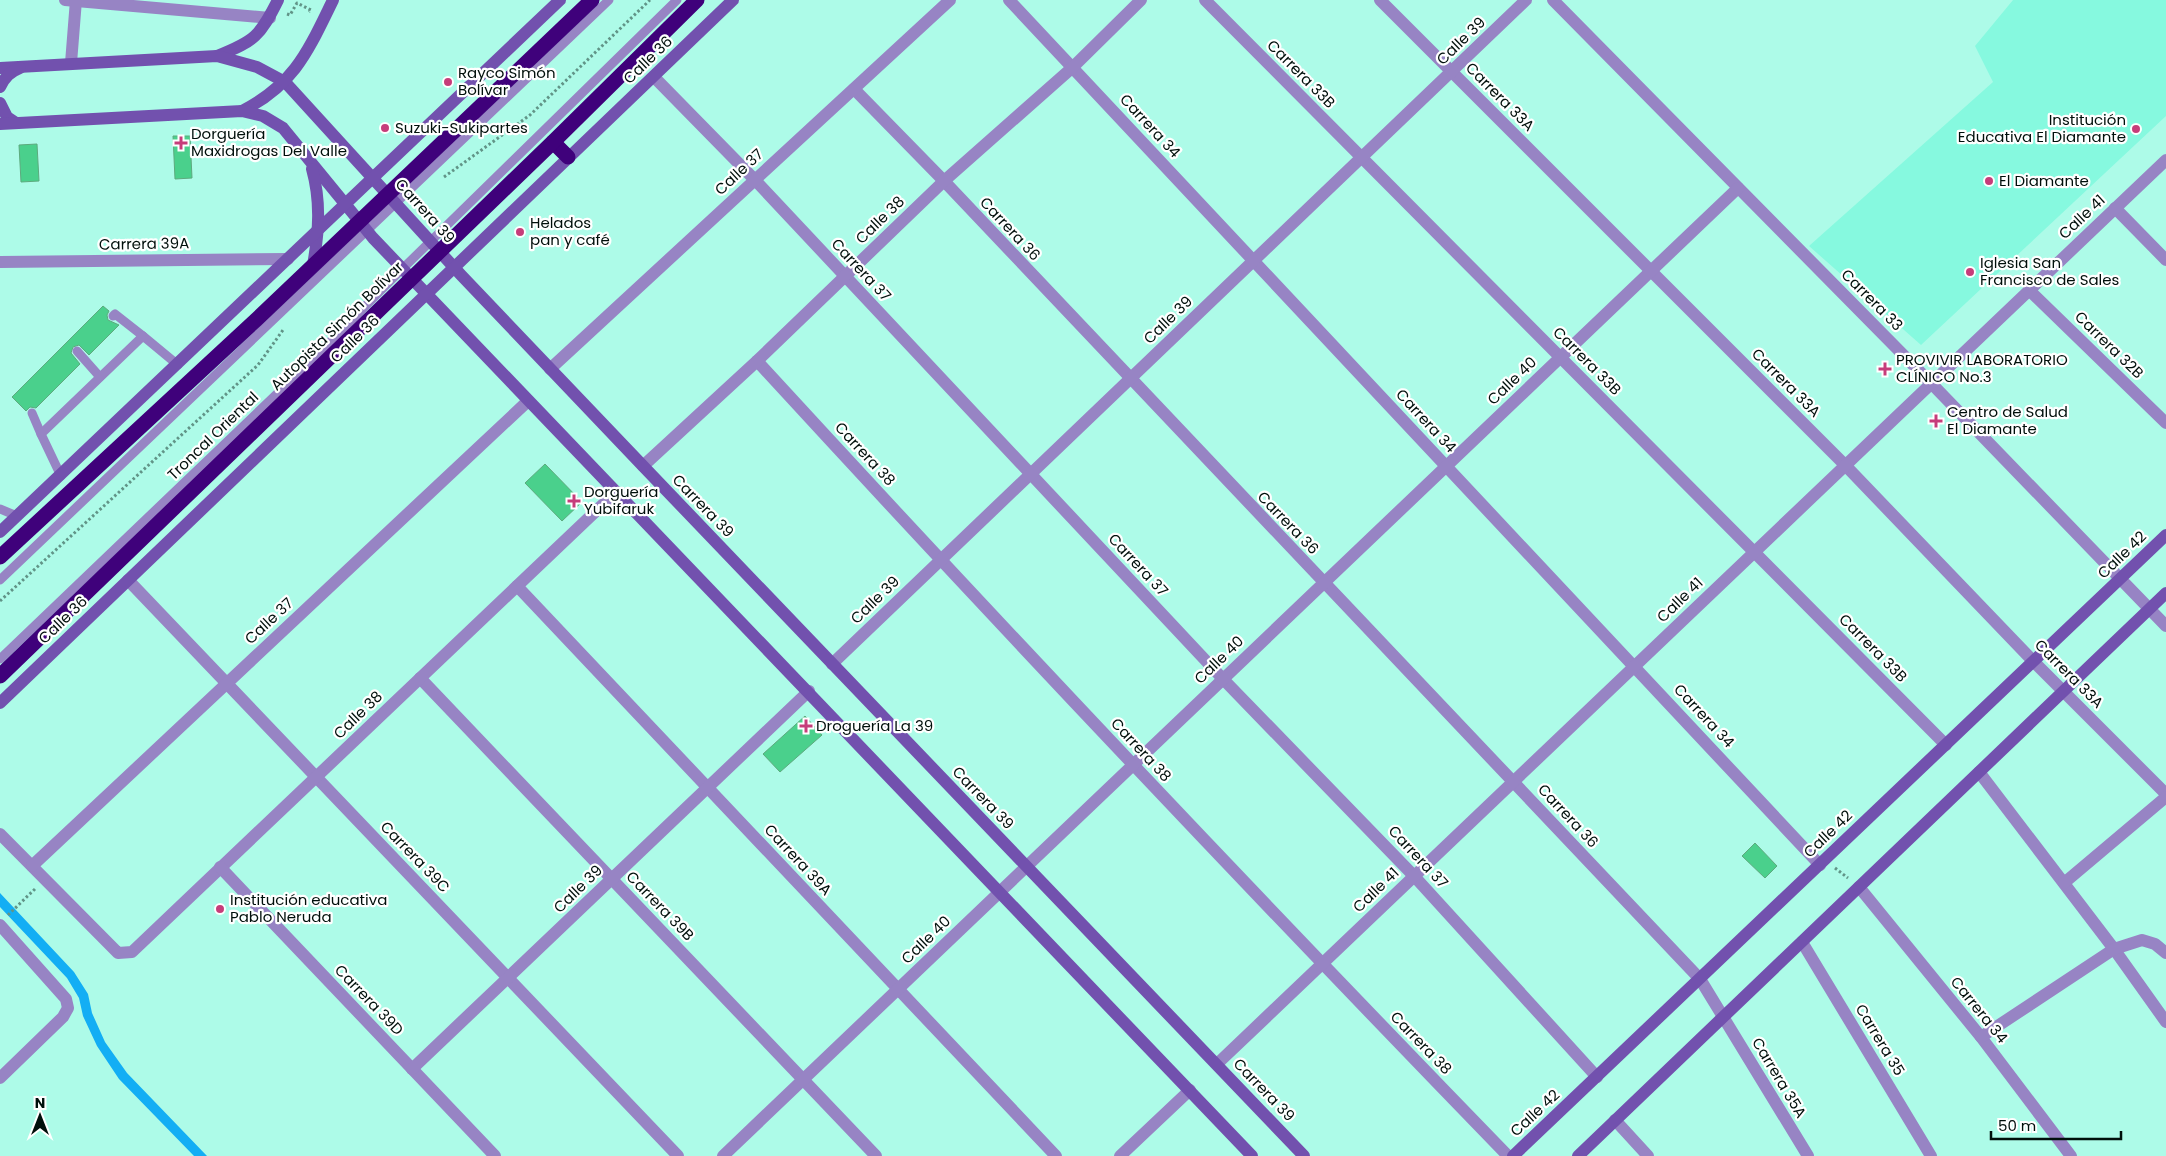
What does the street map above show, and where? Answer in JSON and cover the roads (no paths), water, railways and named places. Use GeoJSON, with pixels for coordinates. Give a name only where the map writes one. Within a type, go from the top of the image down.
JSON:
{"type":"FeatureCollection","features":[{"type":"Feature","properties":{"kind":"highway"},"geometry":{"type":"LineString","coordinates":[[0,558],[313,265],[396,203],[592,0]]}},
{"type":"Feature","properties":{"kind":"highway","name":"Autopista Simón Bolívar"},"geometry":{"type":"LineString","coordinates":[[0,676],[313,374],[435,246],[553,142],[697,0]]}},
{"type":"Feature","properties":{"kind":"highway"},"geometry":{"type":"LineString","coordinates":[[553,142],[568,157]]}},
{"type":"Feature","properties":{"kind":"main road"},"geometry":{"type":"LineString","coordinates":[[242,112],[262,101],[285,82],[309,50],[333,0]]}},
{"type":"Feature","properties":{"kind":"main road"},"geometry":{"type":"LineString","coordinates":[[0,532],[346,206],[560,0]]}},
{"type":"Feature","properties":{"kind":"main road","name":"Calle 36"},"geometry":{"type":"LineString","coordinates":[[0,703],[733,0]]}},
{"type":"Feature","properties":{"kind":"main road"},"geometry":{"type":"LineString","coordinates":[[217,56],[238,48],[255,37],[274,8]]}},
{"type":"Feature","properties":{"kind":"main road","name":"Carrera 39"},"geometry":{"type":"LineString","coordinates":[[0,68],[217,56],[257,67],[285,82],[550,369],[1304,1156]]}},
{"type":"Feature","properties":{"kind":"main road"},"geometry":{"type":"LineString","coordinates":[[0,87],[9,74],[22,66]]}},
{"type":"Feature","properties":{"kind":"main road"},"geometry":{"type":"LineString","coordinates":[[0,103],[7,117],[16,123]]}},
{"type":"Feature","properties":{"kind":"main road"},"geometry":{"type":"LineString","coordinates":[[0,124],[242,112],[263,116],[283,128],[346,206],[407,274],[809,691],[1252,1156]]}},
{"type":"Feature","properties":{"kind":"main road"},"geometry":{"type":"LineString","coordinates":[[310,162],[317,186],[319,231],[313,265]]}},
{"type":"Feature","properties":{"kind":"main road"},"geometry":{"type":"LineString","coordinates":[[313,374],[328,388]]}},
{"type":"Feature","properties":{"kind":"main road","name":"Calle 42"},"geometry":{"type":"LineString","coordinates":[[1513,1156],[2166,535]]}},
{"type":"Feature","properties":{"kind":"main road"},"geometry":{"type":"LineString","coordinates":[[1578,1156],[2166,593]]}},
{"type":"Feature","properties":{"kind":"street"},"geometry":{"type":"LineString","coordinates":[[70,63],[73,0],[274,8]]}},
{"type":"Feature","properties":{"kind":"street","name":"Calle 37"},"geometry":{"type":"LineString","coordinates":[[550,369],[950,0]]}},
{"type":"Feature","properties":{"kind":"street","name":"Carrera 34"},"geometry":{"type":"LineString","coordinates":[[1009,0],[1446,466],[1822,862]]}},
{"type":"Feature","properties":{"kind":"street","name":"Calle 38"},"geometry":{"type":"LineString","coordinates":[[643,466],[757,361],[944,181],[1073,67],[1141,0]]}},
{"type":"Feature","properties":{"kind":"street","name":"Carrera 33B"},"geometry":{"type":"LineString","coordinates":[[1205,0],[1946,745]]}},
{"type":"Feature","properties":{"kind":"street","name":"Carrera 33A"},"geometry":{"type":"LineString","coordinates":[[1380,0],[1845,465],[2033,661],[2166,795]]}},
{"type":"Feature","properties":{"kind":"street","name":"Calle 39"},"geometry":{"type":"LineString","coordinates":[[832,664],[1526,0]]}},
{"type":"Feature","properties":{"kind":"street","name":"Carrera 33"},"geometry":{"type":"LineString","coordinates":[[1554,0],[1932,383],[2166,626]]}},
{"type":"Feature","properties":{"kind":"street","name":"Carrera 37"},"geometry":{"type":"LineString","coordinates":[[654,77],[754,180],[1223,679],[1414,876],[1597,1077]]}},
{"type":"Feature","properties":{"kind":"street","name":"Carrera 36"},"geometry":{"type":"LineString","coordinates":[[854,89],[944,181],[1700,979]]}},
{"type":"Feature","properties":{"kind":"street","name":"Calle 41"},"geometry":{"type":"LineString","coordinates":[[1216,1064],[2166,160]]}},
{"type":"Feature","properties":{"kind":"street","name":"Calle 40"},"geometry":{"type":"LineString","coordinates":[[722,1156],[1738,188]]}},
{"type":"Feature","properties":{"kind":"street"},"geometry":{"type":"LineString","coordinates":[[2115,208],[2166,260]]}},
{"type":"Feature","properties":{"kind":"street","name":"Carrera 39A"},"geometry":{"type":"LineString","coordinates":[[0,262],[288,259]]}},
{"type":"Feature","properties":{"kind":"street","name":"Carrera 32B"},"geometry":{"type":"LineString","coordinates":[[2030,290],[2166,423]]}},
{"type":"Feature","properties":{"kind":"street","name":"Carrera 38"},"geometry":{"type":"LineString","coordinates":[[757,361],[1132,765],[1508,1156]]}},
{"type":"Feature","properties":{"kind":"street","name":"Calle 37"},"geometry":{"type":"LineString","coordinates":[[32,866],[528,400]]}},
{"type":"Feature","properties":{"kind":"street","name":"Calle 38"},"geometry":{"type":"LineString","coordinates":[[32,866],[118,953],[132,952],[616,492]]}},
{"type":"Feature","properties":{"kind":"street","name":"Carrera 39C"},"geometry":{"type":"LineString","coordinates":[[128,580],[678,1156]]}},
{"type":"Feature","properties":{"kind":"street","name":"Carrera 39A"},"geometry":{"type":"LineString","coordinates":[[517,586],[1056,1156]]}},
{"type":"Feature","properties":{"kind":"street","name":"Carrera 39B"},"geometry":{"type":"LineString","coordinates":[[420,678],[876,1156]]}},
{"type":"Feature","properties":{"kind":"street","name":"Calle 39"},"geometry":{"type":"LineString","coordinates":[[412,1069],[809,691]]}},
{"type":"Feature","properties":{"kind":"street"},"geometry":{"type":"LineString","coordinates":[[1979,772],[2114,949],[2166,1022]]}},
{"type":"Feature","properties":{"kind":"street"},"geometry":{"type":"LineString","coordinates":[[2064,883],[2166,795]]}},
{"type":"Feature","properties":{"kind":"street"},"geometry":{"type":"LineString","coordinates":[[0,834],[32,866]]}},
{"type":"Feature","properties":{"kind":"street","name":"Carrera 39D"},"geometry":{"type":"LineString","coordinates":[[220,867],[495,1156]]}},
{"type":"Feature","properties":{"kind":"street","name":"Carrera 34"},"geometry":{"type":"LineString","coordinates":[[1859,887],[1981,1037],[2071,1156]]}},
{"type":"Feature","properties":{"kind":"street"},"geometry":{"type":"LineString","coordinates":[[0,1078],[63,1017],[68,1008],[66,999],[3,921]]}},
{"type":"Feature","properties":{"kind":"street"},"geometry":{"type":"LineString","coordinates":[[1981,1037],[2114,949],[2142,940],[2155,944],[2166,953]]}},
{"type":"Feature","properties":{"kind":"street","name":"Carrera 35"},"geometry":{"type":"LineString","coordinates":[[1802,942],[1931,1156]]}},
{"type":"Feature","properties":{"kind":"street"},"geometry":{"type":"LineString","coordinates":[[1700,979],[1723,1017]]}},
{"type":"Feature","properties":{"kind":"street","name":"Carrera 35A"},"geometry":{"type":"LineString","coordinates":[[1723,1017],[1808,1156]]}},
{"type":"Feature","properties":{"kind":"street"},"geometry":{"type":"LineString","coordinates":[[1120,1156],[1190,1090]]}},
{"type":"Feature","properties":{"kind":"street"},"geometry":{"type":"LineString","coordinates":[[1615,1120],[1648,1156]]}},
{"type":"Feature","properties":{"kind":"lane"},"geometry":{"type":"LineString","coordinates":[[396,203],[609,0]]}},
{"type":"Feature","properties":{"kind":"lane"},"geometry":{"type":"LineString","coordinates":[[435,246],[444,228],[677,0]]}},
{"type":"Feature","properties":{"kind":"lane"},"geometry":{"type":"LineString","coordinates":[[0,580],[363,226]]}},
{"type":"Feature","properties":{"kind":"lane","name":"Troncal Oriental"},"geometry":{"type":"LineString","coordinates":[[0,659],[305,367],[407,274]]}},
{"type":"Feature","properties":{"kind":"lane"},"geometry":{"type":"LineString","coordinates":[[113,316],[115,314],[178,365]]}},
{"type":"Feature","properties":{"kind":"lane"},"geometry":{"type":"LineString","coordinates":[[41,434],[143,336]]}},
{"type":"Feature","properties":{"kind":"lane"},"geometry":{"type":"LineString","coordinates":[[76,351],[100,377]]}},
{"type":"Feature","properties":{"kind":"lane"},"geometry":{"type":"LineString","coordinates":[[32,413],[61,476]]}},
{"type":"Feature","properties":{"kind":"lane"},"geometry":{"type":"LineString","coordinates":[[0,509],[17,516]]}},
{"type":"Feature","properties":{"kind":"water"},"geometry":{"type":"Polygon","coordinates":[[[0,893],[74,972],[88,994],[92,1013],[105,1042],[127,1073],[207,1156],[194,1156],[119,1079],[97,1046],[83,1016],[79,998],[67,978],[0,907],[0,893]]]}},
{"type":"Feature","properties":{"kind":"place","name":"Rayco Simón Bolívar"},"geometry":{"type":"Point","coordinates":[448,82]}},
{"type":"Feature","properties":{"kind":"place","name":"Suzuki-Sukipartes"},"geometry":{"type":"Point","coordinates":[385,128]}},
{"type":"Feature","properties":{"kind":"place","name":"Institución Educativa El Diamante"},"geometry":{"type":"Point","coordinates":[2136,129]}},
{"type":"Feature","properties":{"kind":"place","name":"Dorguería Maxidrogas Del Valle"},"geometry":{"type":"Point","coordinates":[181,143]}},
{"type":"Feature","properties":{"kind":"place","name":"El Diamante"},"geometry":{"type":"Point","coordinates":[1989,181]}},
{"type":"Feature","properties":{"kind":"place","name":"Helados pan y café"},"geometry":{"type":"Point","coordinates":[520,232]}},
{"type":"Feature","properties":{"kind":"place","name":"Iglesia San Francisco de Sales"},"geometry":{"type":"Point","coordinates":[1970,272]}},
{"type":"Feature","properties":{"kind":"place","name":"PROVIVIR LABORATORIO CLÍNICO No.3"},"geometry":{"type":"Point","coordinates":[1885,369]}},
{"type":"Feature","properties":{"kind":"place","name":"Centro de Salud El Diamante"},"geometry":{"type":"Point","coordinates":[1936,421]}},
{"type":"Feature","properties":{"kind":"place","name":"Dorguería Yubifaruk"},"geometry":{"type":"Point","coordinates":[574,501]}},
{"type":"Feature","properties":{"kind":"place","name":"Droguería La 39"},"geometry":{"type":"Point","coordinates":[806,726]}},
{"type":"Feature","properties":{"kind":"place","name":"Institución educativa Pablo Neruda"},"geometry":{"type":"Point","coordinates":[220,909]}}]}
